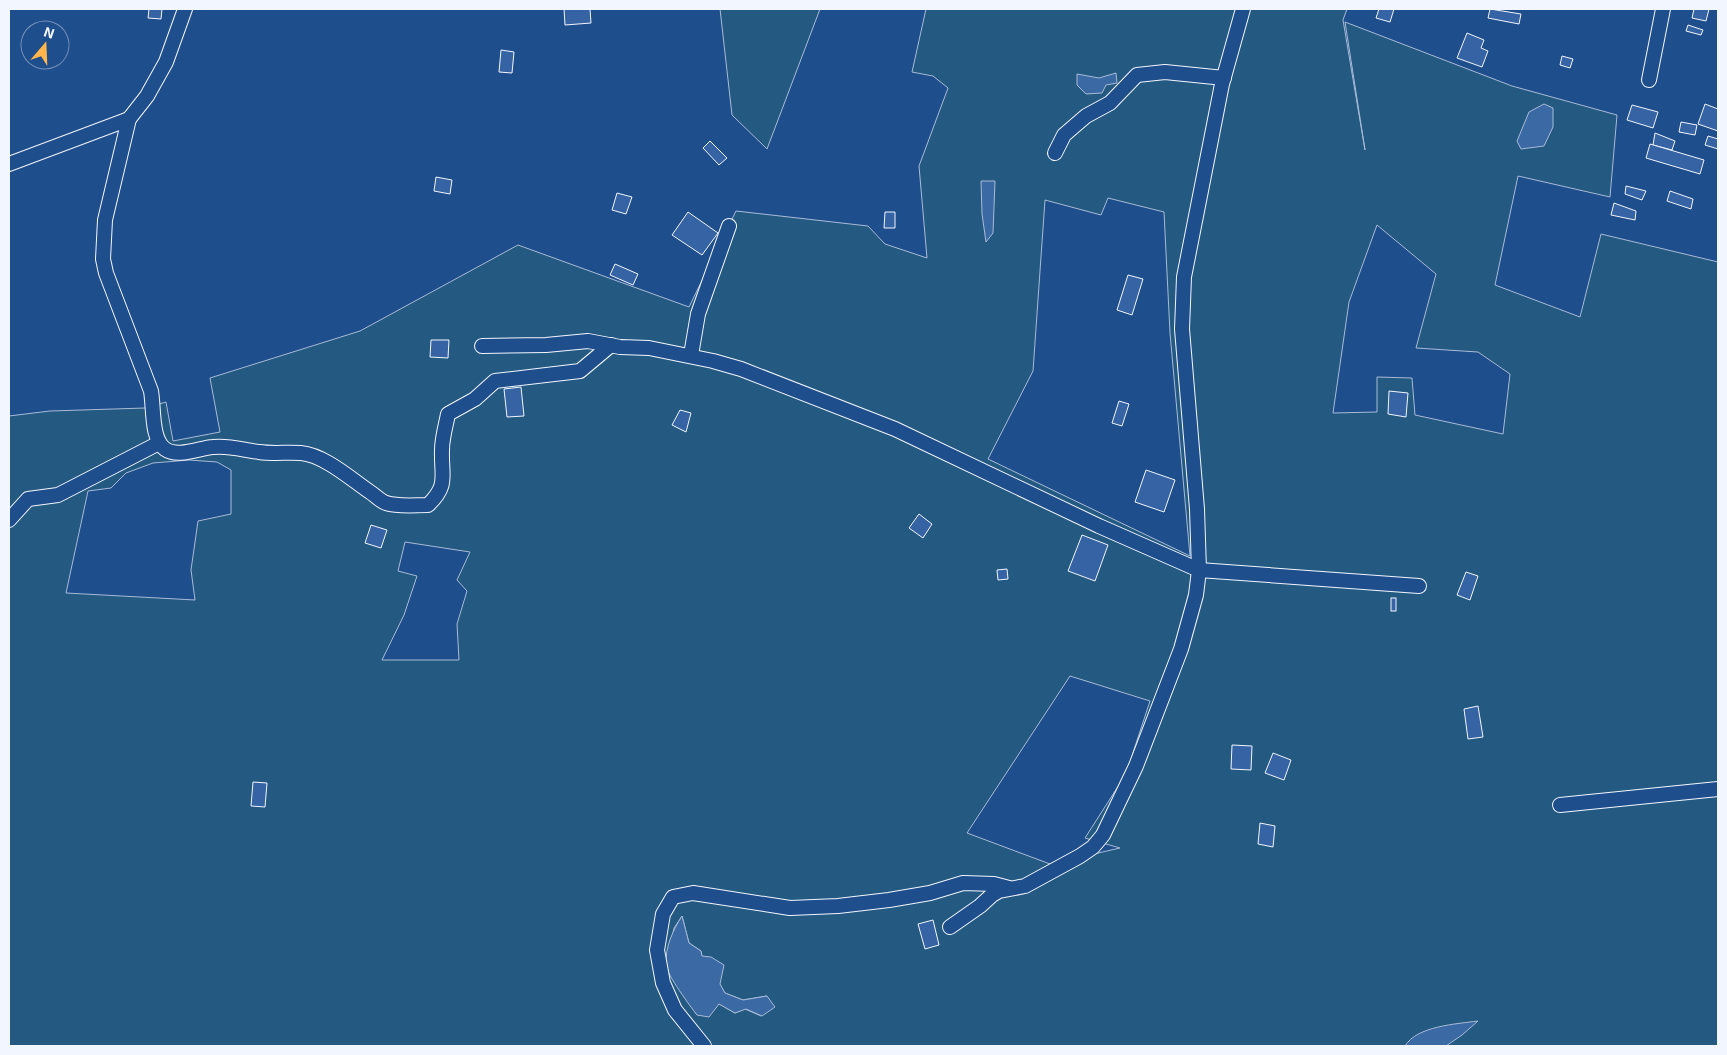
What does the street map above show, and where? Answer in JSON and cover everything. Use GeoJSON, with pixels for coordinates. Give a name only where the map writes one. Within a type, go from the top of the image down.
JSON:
{"type":"FeatureCollection","features":[{"type":"Feature","properties":{"kind":"street"},"geometry":{"type":"LineString","coordinates":[[185,9],[166,62],[147,96],[129,120],[105,220],[103,258],[112,292],[151,391],[155,429],[159,443],[167,450],[178,453],[231,446],[258,452],[302,453],[333,466],[385,502],[405,506],[428,505],[438,495],[444,478],[442,448],[448,414],[475,399],[494,381],[580,371],[611,346]]}},
{"type":"Feature","properties":{"kind":"street"},"geometry":{"type":"LineString","coordinates":[[950,927],[980,906],[992,894],[1025,886],[1080,856],[1093,847],[1103,835],[1136,766],[1181,649],[1196,595],[1199,570],[1197,509],[1182,329],[1184,277],[1224,78],[1243,9]]}},
{"type":"Feature","properties":{"kind":"street"},"geometry":{"type":"LineString","coordinates":[[1649,80],[1663,9]]}},
{"type":"Feature","properties":{"kind":"street"},"geometry":{"type":"LineString","coordinates":[[1055,153],[1064,135],[1086,116],[1110,103],[1136,75],[1165,72],[1224,78]]}},
{"type":"Feature","properties":{"kind":"street"},"geometry":{"type":"LineString","coordinates":[[9,164],[129,120]]}},
{"type":"Feature","properties":{"kind":"street"},"geometry":{"type":"LineString","coordinates":[[692,355],[698,314],[729,226]]}},
{"type":"Feature","properties":{"kind":"street"},"geometry":{"type":"LineString","coordinates":[[482,346],[546,345],[588,341],[611,346],[649,348],[692,355],[741,369],[895,430],[1099,526],[1199,570],[1419,586]]}},
{"type":"Feature","properties":{"kind":"street"},"geometry":{"type":"LineString","coordinates":[[9,520],[28,499],[58,495],[159,443]]}},
{"type":"Feature","properties":{"kind":"street"},"geometry":{"type":"LineString","coordinates":[[1560,805],[1718,788]]}},
{"type":"Feature","properties":{"kind":"street"},"geometry":{"type":"LineString","coordinates":[[704,1046],[675,1010],[664,983],[657,950],[663,914],[673,897],[693,893],[790,908],[838,906],[889,900],[930,893],[963,883],[994,884],[1012,888]]}},
{"type":"Feature","properties":{"kind":"shaded area"},"geometry":{"type":"Polygon","coordinates":[[[720,9],[820,9],[767,149],[732,115],[720,9]]]}},
{"type":"Feature","properties":{"kind":"shaded area"},"geometry":{"type":"Polygon","coordinates":[[[926,9],[1347,9],[1343,20],[1365,150],[1345,22],[1512,86],[1617,115],[1610,197],[1518,176],[1495,285],[1580,317],[1601,234],[1718,262],[1718,1046],[9,1046],[9,416],[50,411],[145,408],[166,402],[173,441],[220,432],[210,378],[360,331],[518,245],[689,307],[736,211],[868,226],[885,244],[927,258],[919,166],[948,88],[933,76],[912,72],[926,9]],[[1108,198],[1101,215],[1045,200],[1033,371],[988,459],[1190,556],[1170,333],[1164,212],[1108,198]],[[1377,225],[1349,302],[1333,413],[1377,412],[1377,377],[1412,378],[1415,415],[1503,434],[1510,374],[1478,352],[1416,348],[1436,274],[1377,225]],[[189,460],[153,463],[126,473],[111,488],[88,491],[66,593],[195,600],[191,570],[198,521],[231,514],[231,470],[217,462],[189,460]],[[405,542],[398,571],[417,576],[404,615],[382,660],[459,660],[457,624],[467,591],[457,580],[470,552],[405,542]],[[1070,676],[967,833],[1050,864],[1120,848],[1085,838],[1126,774],[1150,701],[1070,676]],[[682,916],[674,928],[666,966],[697,1015],[719,1004],[735,1013],[745,1009],[761,1016],[767,996],[743,1000],[725,993],[702,957],[701,951],[689,943],[682,916]]]}},
{"type":"Feature","properties":{"kind":"shaded area"},"geometry":{"type":"Polygon","coordinates":[[[1116,73],[1117,83],[1106,85],[1102,93],[1086,94],[1077,85],[1077,74],[1099,78],[1116,73]]]}},
{"type":"Feature","properties":{"kind":"shaded area"},"geometry":{"type":"Polygon","coordinates":[[[1544,104],[1553,108],[1553,127],[1544,146],[1521,149],[1517,141],[1529,112],[1544,104]]]}},
{"type":"Feature","properties":{"kind":"shaded area"},"geometry":{"type":"Polygon","coordinates":[[[981,181],[995,181],[993,233],[986,242],[982,214],[981,181]]]}},
{"type":"Feature","properties":{"kind":"shaded area"},"geometry":{"type":"Polygon","coordinates":[[[682,916],[689,943],[701,951],[702,956],[711,957],[724,965],[720,984],[725,993],[743,1000],[767,996],[775,1007],[762,1016],[746,1009],[735,1013],[719,1004],[709,1017],[697,1015],[674,983],[666,965],[670,939],[682,916]]]}},
{"type":"Feature","properties":{"kind":"shaded area"},"geometry":{"type":"Polygon","coordinates":[[[1478,1021],[1446,1046],[1405,1046],[1418,1034],[1428,1030],[1478,1021]]]}},
{"type":"Feature","properties":{"kind":"building"},"geometry":{"type":"Polygon","coordinates":[[[149,9],[162,9],[161,19],[148,18],[149,9]]]}},
{"type":"Feature","properties":{"kind":"building"},"geometry":{"type":"Polygon","coordinates":[[[564,9],[590,9],[591,23],[565,25],[564,9]]]}},
{"type":"Feature","properties":{"kind":"building"},"geometry":{"type":"Polygon","coordinates":[[[1379,9],[1394,9],[1390,22],[1376,18],[1379,9]]]}},
{"type":"Feature","properties":{"kind":"building"},"geometry":{"type":"Polygon","coordinates":[[[1490,9],[1521,14],[1519,24],[1488,18],[1490,9]]]}},
{"type":"Feature","properties":{"kind":"building"},"geometry":{"type":"Polygon","coordinates":[[[1694,9],[1709,9],[1706,21],[1692,18],[1694,9]]]}},
{"type":"Feature","properties":{"kind":"building"},"geometry":{"type":"Polygon","coordinates":[[[1688,25],[1703,30],[1701,35],[1686,31],[1688,25]]]}},
{"type":"Feature","properties":{"kind":"building"},"geometry":{"type":"Polygon","coordinates":[[[1467,33],[1484,40],[1481,48],[1488,51],[1482,67],[1457,58],[1467,33]]]}},
{"type":"Feature","properties":{"kind":"building"},"geometry":{"type":"Polygon","coordinates":[[[501,50],[514,52],[512,73],[499,72],[501,50]]]}},
{"type":"Feature","properties":{"kind":"building"},"geometry":{"type":"Polygon","coordinates":[[[1562,56],[1573,59],[1570,68],[1560,65],[1562,56]]]}},
{"type":"Feature","properties":{"kind":"building"},"geometry":{"type":"Polygon","coordinates":[[[1705,104],[1718,109],[1718,131],[1698,124],[1705,104]]]}},
{"type":"Feature","properties":{"kind":"building"},"geometry":{"type":"Polygon","coordinates":[[[1632,105],[1658,112],[1653,128],[1627,120],[1632,105]]]}},
{"type":"Feature","properties":{"kind":"building"},"geometry":{"type":"Polygon","coordinates":[[[1681,122],[1697,125],[1695,135],[1679,132],[1681,122]]]}},
{"type":"Feature","properties":{"kind":"building"},"geometry":{"type":"Polygon","coordinates":[[[1655,133],[1675,141],[1672,150],[1653,145],[1655,133]]]}},
{"type":"Feature","properties":{"kind":"building"},"geometry":{"type":"Polygon","coordinates":[[[1708,136],[1718,139],[1718,149],[1705,145],[1708,136]]]}},
{"type":"Feature","properties":{"kind":"building"},"geometry":{"type":"Polygon","coordinates":[[[710,141],[727,158],[719,165],[703,148],[710,141]]]}},
{"type":"Feature","properties":{"kind":"building"},"geometry":{"type":"Polygon","coordinates":[[[1650,144],[1704,160],[1700,174],[1646,158],[1650,144]]]}},
{"type":"Feature","properties":{"kind":"building"},"geometry":{"type":"Polygon","coordinates":[[[436,177],[452,180],[450,194],[434,191],[436,177]]]}},
{"type":"Feature","properties":{"kind":"building"},"geometry":{"type":"Polygon","coordinates":[[[1626,186],[1646,191],[1642,200],[1625,194],[1626,186]]]}},
{"type":"Feature","properties":{"kind":"building"},"geometry":{"type":"Polygon","coordinates":[[[1670,191],[1693,199],[1691,209],[1667,201],[1670,191]]]}},
{"type":"Feature","properties":{"kind":"building"},"geometry":{"type":"Polygon","coordinates":[[[617,193],[632,197],[626,214],[612,210],[617,193]]]}},
{"type":"Feature","properties":{"kind":"building"},"geometry":{"type":"Polygon","coordinates":[[[1614,203],[1636,211],[1635,220],[1611,215],[1614,203]]]}},
{"type":"Feature","properties":{"kind":"building"},"geometry":{"type":"Polygon","coordinates":[[[688,212],[718,233],[702,255],[672,235],[688,212]]]}},
{"type":"Feature","properties":{"kind":"building"},"geometry":{"type":"Polygon","coordinates":[[[885,212],[895,212],[895,228],[884,228],[885,212]]]}},
{"type":"Feature","properties":{"kind":"building"},"geometry":{"type":"Polygon","coordinates":[[[615,264],[638,274],[633,285],[610,275],[615,264]]]}},
{"type":"Feature","properties":{"kind":"building"},"geometry":{"type":"Polygon","coordinates":[[[1128,275],[1143,279],[1132,315],[1117,310],[1128,275]]]}},
{"type":"Feature","properties":{"kind":"building"},"geometry":{"type":"Polygon","coordinates":[[[431,340],[449,340],[448,358],[430,357],[431,340]]]}},
{"type":"Feature","properties":{"kind":"building"},"geometry":{"type":"Polygon","coordinates":[[[521,387],[524,416],[507,417],[504,389],[521,387]]]}},
{"type":"Feature","properties":{"kind":"building"},"geometry":{"type":"Polygon","coordinates":[[[1389,391],[1408,393],[1406,417],[1388,414],[1389,391]]]}},
{"type":"Feature","properties":{"kind":"building"},"geometry":{"type":"Polygon","coordinates":[[[1119,401],[1129,404],[1122,426],[1112,423],[1119,401]]]}},
{"type":"Feature","properties":{"kind":"building"},"geometry":{"type":"Polygon","coordinates":[[[680,410],[691,413],[686,432],[672,425],[680,410]]]}},
{"type":"Feature","properties":{"kind":"building"},"geometry":{"type":"Polygon","coordinates":[[[1146,470],[1175,480],[1164,512],[1135,502],[1146,470]]]}},
{"type":"Feature","properties":{"kind":"building"},"geometry":{"type":"Polygon","coordinates":[[[919,514],[932,524],[923,538],[909,528],[919,514]]]}},
{"type":"Feature","properties":{"kind":"building"},"geometry":{"type":"Polygon","coordinates":[[[371,525],[387,530],[381,548],[365,543],[371,525]]]}},
{"type":"Feature","properties":{"kind":"building"},"geometry":{"type":"Polygon","coordinates":[[[1082,535],[1108,545],[1095,581],[1068,571],[1082,535]]]}},
{"type":"Feature","properties":{"kind":"building"},"geometry":{"type":"Polygon","coordinates":[[[1007,569],[1008,579],[998,580],[997,570],[1007,569]]]}},
{"type":"Feature","properties":{"kind":"building"},"geometry":{"type":"Polygon","coordinates":[[[1466,572],[1478,576],[1470,600],[1457,595],[1466,572]]]}},
{"type":"Feature","properties":{"kind":"building"},"geometry":{"type":"Polygon","coordinates":[[[1391,598],[1396,598],[1396,611],[1391,611],[1391,598]]]}},
{"type":"Feature","properties":{"kind":"building"},"geometry":{"type":"Polygon","coordinates":[[[1478,706],[1483,737],[1468,739],[1464,709],[1478,706]]]}},
{"type":"Feature","properties":{"kind":"building"},"geometry":{"type":"Polygon","coordinates":[[[1232,745],[1252,746],[1251,770],[1231,769],[1232,745]]]}},
{"type":"Feature","properties":{"kind":"building"},"geometry":{"type":"Polygon","coordinates":[[[1273,753],[1291,760],[1284,780],[1265,773],[1273,753]]]}},
{"type":"Feature","properties":{"kind":"building"},"geometry":{"type":"Polygon","coordinates":[[[253,782],[267,783],[265,807],[251,806],[253,782]]]}},
{"type":"Feature","properties":{"kind":"building"},"geometry":{"type":"Polygon","coordinates":[[[1260,823],[1275,826],[1273,847],[1258,844],[1260,823]]]}},
{"type":"Feature","properties":{"kind":"building"},"geometry":{"type":"Polygon","coordinates":[[[933,920],[939,945],[925,949],[918,924],[933,920]]]}}]}
